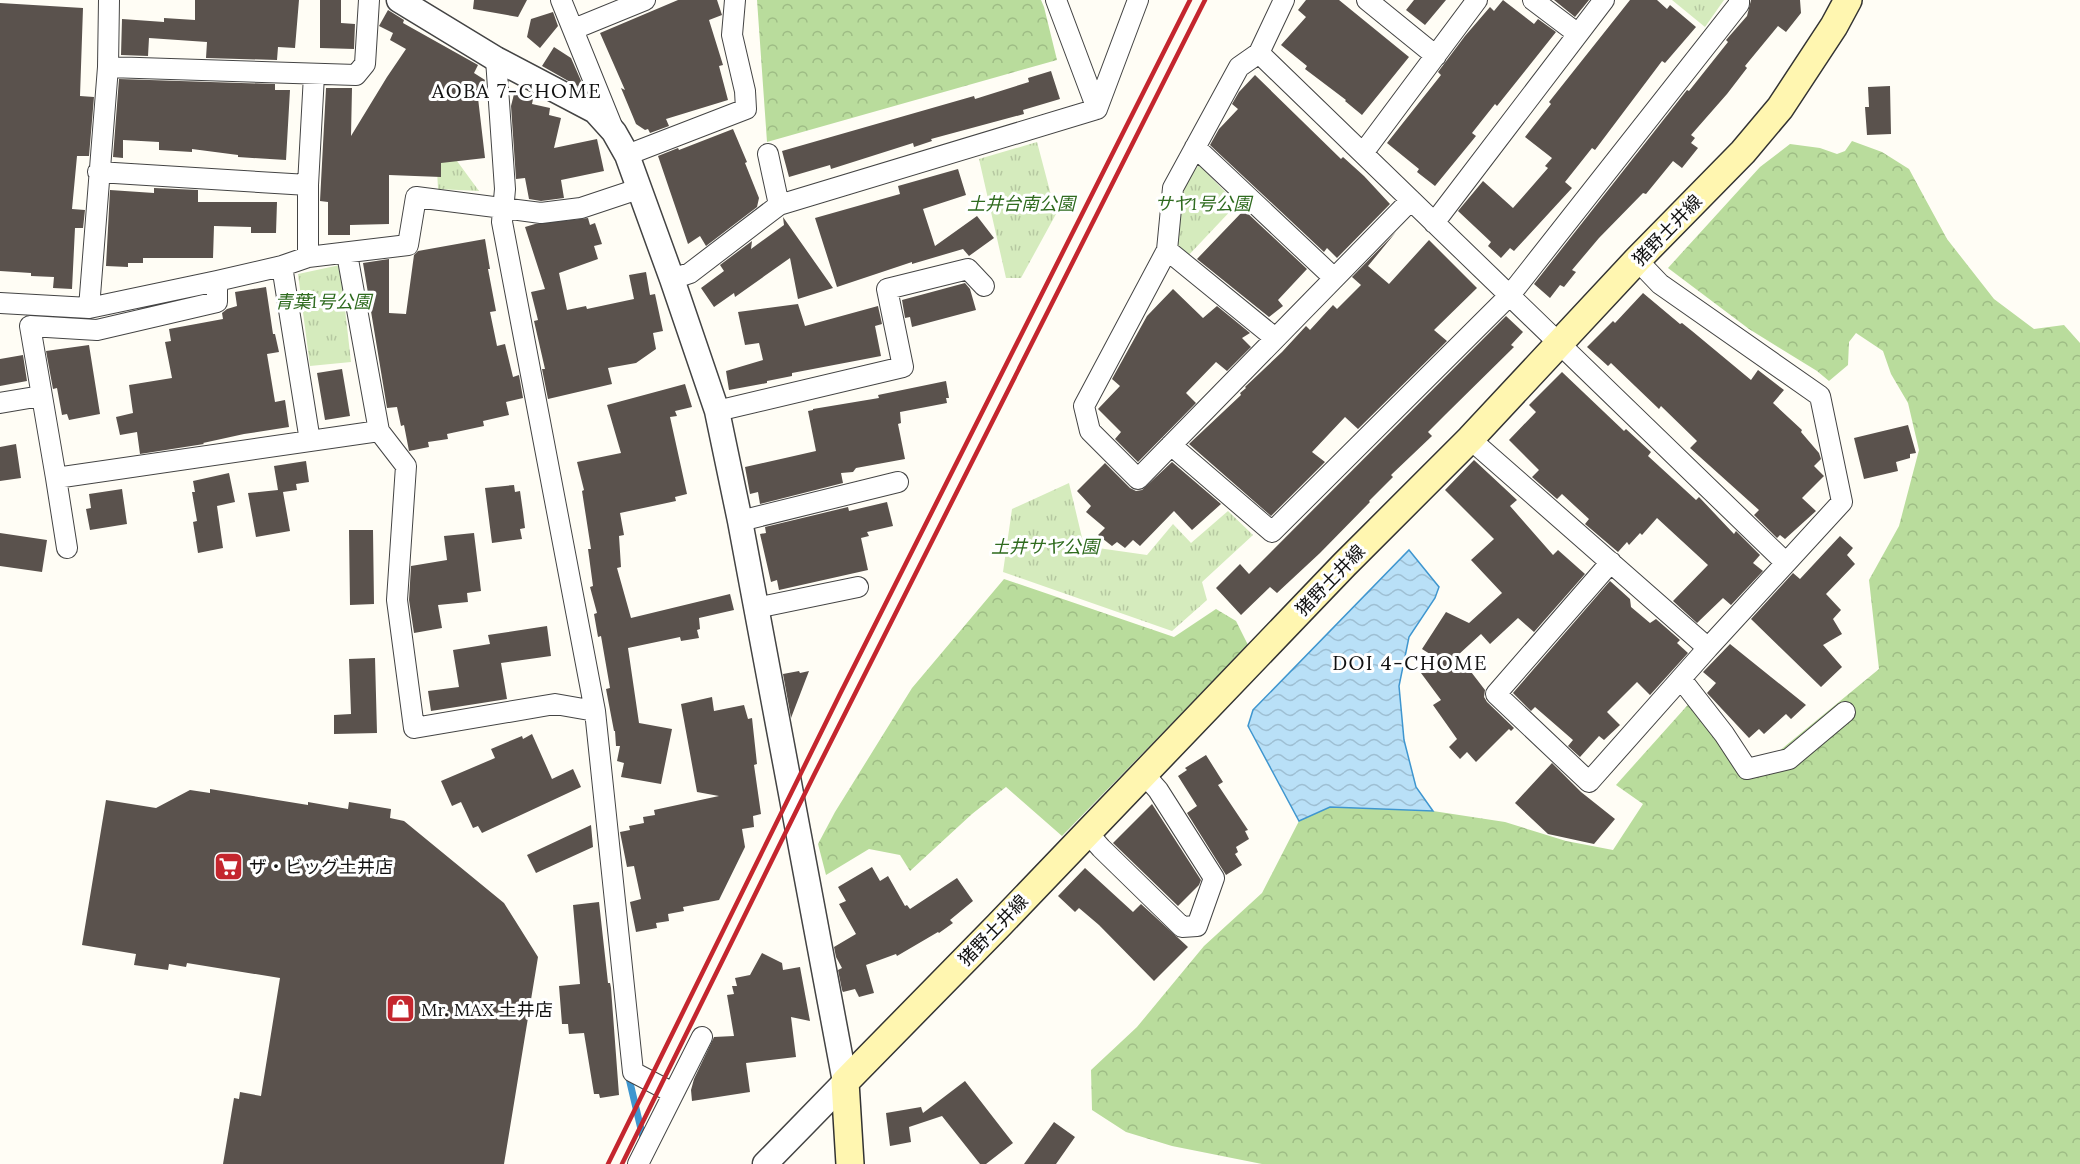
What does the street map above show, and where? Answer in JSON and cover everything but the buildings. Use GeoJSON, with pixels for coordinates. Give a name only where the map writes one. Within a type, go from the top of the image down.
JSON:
{"type":"FeatureCollection","features":[{"type":"Feature","properties":{"kind":"main road","name":"猪野土井線"},"geometry":{"type":"LineString","coordinates":[[845,1082],[1344,564],[1470,439],[1558,343],[1743,152],[1780,108],[1834,26],[1848,0]]}},
{"type":"Feature","properties":{"kind":"main road"},"geometry":{"type":"LineString","coordinates":[[845,1082],[850,1164]]}},
{"type":"Feature","properties":{"kind":"street"},"geometry":{"type":"LineString","coordinates":[[89,308],[108,67],[109,0]]}},
{"type":"Feature","properties":{"kind":"street"},"geometry":{"type":"LineString","coordinates":[[108,67],[356,75],[365,64],[369,0]]}},
{"type":"Feature","properties":{"kind":"street"},"geometry":{"type":"LineString","coordinates":[[399,0],[496,59],[595,111],[614,132]]}},
{"type":"Feature","properties":{"kind":"street"},"geometry":{"type":"LineString","coordinates":[[561,0],[614,132],[627,156],[717,411],[740,521],[845,1082],[765,1164]]}},
{"type":"Feature","properties":{"kind":"street"},"geometry":{"type":"LineString","coordinates":[[574,29],[645,0]]}},
{"type":"Feature","properties":{"kind":"street"},"geometry":{"type":"LineString","coordinates":[[627,156],[746,109],[745,91],[732,35],[735,0]]}},
{"type":"Feature","properties":{"kind":"street"},"geometry":{"type":"LineString","coordinates":[[1056,0],[1097,109]]}},
{"type":"Feature","properties":{"kind":"street"},"geometry":{"type":"LineString","coordinates":[[1097,109],[1137,0]]}},
{"type":"Feature","properties":{"kind":"street"},"geometry":{"type":"LineString","coordinates":[[1284,0],[1259,53],[1239,67],[1173,188],[1167,250],[1084,406],[1090,431],[1138,479],[1410,201]]}},
{"type":"Feature","properties":{"kind":"street"},"geometry":{"type":"LineString","coordinates":[[1367,0],[1436,56]]}},
{"type":"Feature","properties":{"kind":"street"},"geometry":{"type":"LineString","coordinates":[[1363,153],[1478,0]]}},
{"type":"Feature","properties":{"kind":"street"},"geometry":{"type":"LineString","coordinates":[[1533,0],[1578,34]]}},
{"type":"Feature","properties":{"kind":"street"},"geometry":{"type":"LineString","coordinates":[[1434,223],[1604,0]]}},
{"type":"Feature","properties":{"kind":"street"},"geometry":{"type":"LineString","coordinates":[[1171,445],[1272,532],[1510,295],[1733,11],[1739,0]]}},
{"type":"Feature","properties":{"kind":"street"},"geometry":{"type":"LineString","coordinates":[[1259,53],[1786,562]]}},
{"type":"Feature","properties":{"kind":"street"},"geometry":{"type":"LineString","coordinates":[[496,59],[505,189],[502,222],[595,711],[633,1072],[673,1093]]}},
{"type":"Feature","properties":{"kind":"street"},"geometry":{"type":"LineString","coordinates":[[308,257],[308,185],[314,75]]}},
{"type":"Feature","properties":{"kind":"street"},"geometry":{"type":"LineString","coordinates":[[672,279],[690,273],[779,205],[1097,109]]}},
{"type":"Feature","properties":{"kind":"street"},"geometry":{"type":"LineString","coordinates":[[1195,147],[1334,278]]}},
{"type":"Feature","properties":{"kind":"street"},"geometry":{"type":"LineString","coordinates":[[768,154],[779,205]]}},
{"type":"Feature","properties":{"kind":"street"},"geometry":{"type":"LineString","coordinates":[[98,172],[308,185]]}},
{"type":"Feature","properties":{"kind":"street"},"geometry":{"type":"LineString","coordinates":[[0,303],[89,308],[217,282],[308,257],[408,245],[416,197],[541,213],[581,208],[638,189]]}},
{"type":"Feature","properties":{"kind":"street"},"geometry":{"type":"LineString","coordinates":[[1167,250],[1275,338]]}},
{"type":"Feature","properties":{"kind":"street"},"geometry":{"type":"LineString","coordinates":[[346,254],[379,430],[406,466],[397,600],[414,728],[555,704],[595,711]]}},
{"type":"Feature","properties":{"kind":"street"},"geometry":{"type":"LineString","coordinates":[[1611,562],[1496,694],[1589,782],[1842,502],[1820,396],[1660,284],[1637,260]]}},
{"type":"Feature","properties":{"kind":"street"},"geometry":{"type":"LineString","coordinates":[[282,266],[310,441]]}},
{"type":"Feature","properties":{"kind":"street"},"geometry":{"type":"LineString","coordinates":[[717,411],[903,367],[887,289],[968,269],[984,286]]}},
{"type":"Feature","properties":{"kind":"street"},"geometry":{"type":"LineString","coordinates":[[68,548],[30,326],[97,330],[217,302],[217,282]]}},
{"type":"Feature","properties":{"kind":"street"},"geometry":{"type":"LineString","coordinates":[[0,403],[41,396]]}},
{"type":"Feature","properties":{"kind":"street"},"geometry":{"type":"LineString","coordinates":[[56,478],[379,430]]}},
{"type":"Feature","properties":{"kind":"street"},"geometry":{"type":"LineString","coordinates":[[1470,439],[1708,648]]}},
{"type":"Feature","properties":{"kind":"street"},"geometry":{"type":"LineString","coordinates":[[740,521],[898,482]]}},
{"type":"Feature","properties":{"kind":"street"},"geometry":{"type":"LineString","coordinates":[[756,608],[858,587]]}},
{"type":"Feature","properties":{"kind":"street"},"geometry":{"type":"LineString","coordinates":[[1681,679],[1724,734],[1747,769],[1789,759],[1845,712]]}},
{"type":"Feature","properties":{"kind":"street"},"geometry":{"type":"LineString","coordinates":[[1087,832],[1182,927],[1197,926],[1214,878],[1158,789],[1143,773]]}},
{"type":"Feature","properties":{"kind":"street"},"geometry":{"type":"LineString","coordinates":[[638,1164],[702,1037]]}},
{"type":"Feature","properties":{"kind":"green space"},"geometry":{"type":"Polygon","coordinates":[[[757,0],[1041,0],[1057,60],[767,142],[757,0]]]}},
{"type":"Feature","properties":{"kind":"green space"},"geometry":{"type":"Polygon","coordinates":[[[1672,0],[1724,0],[1705,27],[1672,0]]]}},
{"type":"Feature","properties":{"kind":"green space"},"geometry":{"type":"Polygon","coordinates":[[[435,131],[479,191],[438,189],[435,131]]]}},
{"type":"Feature","properties":{"kind":"green space"},"geometry":{"type":"Polygon","coordinates":[[[1852,141],[1882,152],[1909,169],[1947,239],[1994,299],[2034,329],[2064,325],[2080,343],[2080,1164],[1262,1164],[1172,1146],[1126,1132],[1092,1110],[1091,1070],[1137,1027],[1204,946],[1262,893],[1299,821],[1330,807],[1433,811],[1505,822],[1566,841],[1613,850],[1643,804],[1616,785],[1694,698],[1761,766],[1879,669],[1869,580],[1899,526],[1919,450],[1908,403],[1891,374],[1883,351],[1856,333],[1849,342],[1848,365],[1829,381],[1817,371],[1749,329],[1668,268],[1760,167],[1790,144],[1820,148],[1837,154],[1845,151],[1852,141]]]}},
{"type":"Feature","properties":{"kind":"green space","name":"土井台南公園"},"geometry":{"type":"Polygon","coordinates":[[[1037,142],[1056,214],[1021,278],[1006,278],[979,159],[1037,142]]]}},
{"type":"Feature","properties":{"kind":"green space","name":"サヤ1号公園"},"geometry":{"type":"Polygon","coordinates":[[[1199,165],[1237,204],[1186,258],[1175,248],[1178,192],[1199,165]]]}},
{"type":"Feature","properties":{"kind":"green space","name":"青葉1号公園"},"geometry":{"type":"Polygon","coordinates":[[[340,265],[351,362],[310,366],[298,274],[340,265]]]}},
{"type":"Feature","properties":{"kind":"green space","name":"土井サヤ公園"},"geometry":{"type":"Polygon","coordinates":[[[1069,483],[1084,546],[1147,555],[1173,524],[1191,543],[1228,511],[1253,535],[1202,582],[1207,600],[1172,631],[1003,572],[1012,509],[1069,483]]]}},
{"type":"Feature","properties":{"kind":"green space"},"geometry":{"type":"Polygon","coordinates":[[[1004,579],[1174,637],[1216,609],[1236,621],[1248,645],[1062,836],[1006,787],[972,814],[910,871],[900,855],[869,849],[826,875],[818,844],[835,812],[912,688],[1004,579]]]}},
{"type":"Feature","properties":{"kind":"water"},"geometry":{"type":"Polygon","coordinates":[[[1409,550],[1439,587],[1435,598],[1409,637],[1399,686],[1404,740],[1416,787],[1433,811],[1330,807],[1299,821],[1248,726],[1253,710],[1409,550]]]}},
{"type":"Feature","properties":{"kind":"waterway"},"geometry":{"type":"LineString","coordinates":[[628,1074],[644,1142]]}},
{"type":"Feature","properties":{"kind":"railway"},"geometry":{"type":"LineString","coordinates":[[608,1164],[840,694],[1190,0]]}},
{"type":"Feature","properties":{"kind":"railway"},"geometry":{"type":"LineString","coordinates":[[622,1164],[814,775],[1205,0]]}},
{"type":"Feature","properties":{"kind":"place","name":"ザ・ビッグ土井店"},"geometry":{"type":"Point","coordinates":[228,866]}},
{"type":"Feature","properties":{"kind":"place","name":"Mr. MAX 土井店"},"geometry":{"type":"Point","coordinates":[400,1009]}},
{"type":"Feature","properties":{"kind":"district","name":"AOBA 7-CHOME"},"geometry":{"type":"Point","coordinates":[517,90]}},
{"type":"Feature","properties":{"kind":"district","name":"DOI 4-CHOME"},"geometry":{"type":"Point","coordinates":[1410,662]}}]}
